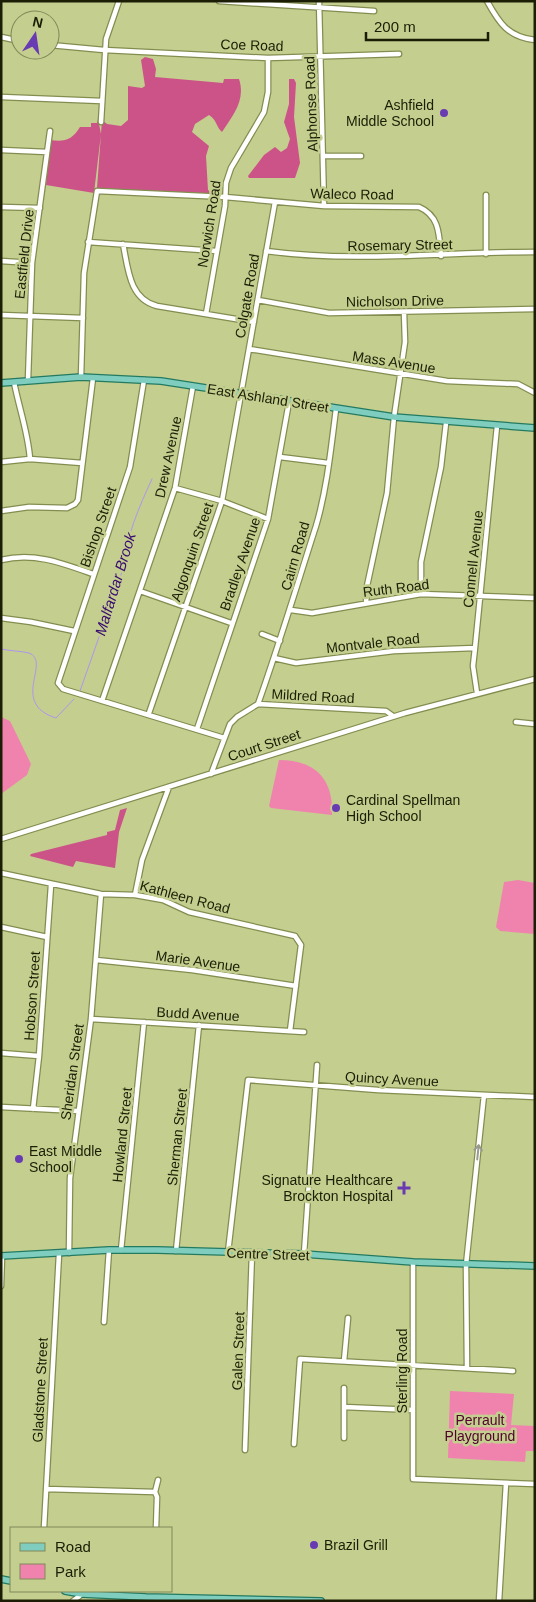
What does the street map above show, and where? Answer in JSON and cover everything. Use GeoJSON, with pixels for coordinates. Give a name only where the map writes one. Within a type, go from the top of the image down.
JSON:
{"type":"FeatureCollection","features":[{"type":"Feature","properties":{"kind":"main road","name":"East Ashland Street"},"geometry":{"type":"LineString","coordinates":[[1,383],[82,377],[144,380],[394,417],[446,423],[535,428]]}},
{"type":"Feature","properties":{"kind":"main road","name":"Centre Street"},"geometry":{"type":"LineString","coordinates":[[2,1256],[109,1250],[176,1251],[304,1254],[466,1265],[535,1266]]}},
{"type":"Feature","properties":{"kind":"main road"},"geometry":{"type":"LineString","coordinates":[[71,1592],[145,1599],[156,1594],[321,1601]]}},
{"type":"Feature","properties":{"kind":"street"},"geometry":{"type":"LineString","coordinates":[[101,122],[104,50],[108,28],[119,1]]}},
{"type":"Feature","properties":{"kind":"street"},"geometry":{"type":"LineString","coordinates":[[219,1],[374,11]]}},
{"type":"Feature","properties":{"kind":"street","name":"Alphonse Road"},"geometry":{"type":"LineString","coordinates":[[320,1],[324,206]]}},
{"type":"Feature","properties":{"kind":"street"},"geometry":{"type":"LineString","coordinates":[[487,1],[498,21],[509,33],[535,40]]}},
{"type":"Feature","properties":{"kind":"street","name":"Coe Road"},"geometry":{"type":"LineString","coordinates":[[60,46],[104,50],[268,58],[320,58],[399,54]]}},
{"type":"Feature","properties":{"kind":"street","name":"Norwich Road"},"geometry":{"type":"LineString","coordinates":[[206,314],[226,183],[231,168],[264,112],[268,92],[268,58]]}},
{"type":"Feature","properties":{"kind":"street"},"geometry":{"type":"LineString","coordinates":[[1,97],[102,101]]}},
{"type":"Feature","properties":{"kind":"street","name":"Eastfield Drive"},"geometry":{"type":"LineString","coordinates":[[28,380],[32,263],[50,131]]}},
{"type":"Feature","properties":{"kind":"street"},"geometry":{"type":"LineString","coordinates":[[1,150],[47,152]]}},
{"type":"Feature","properties":{"kind":"street"},"geometry":{"type":"LineString","coordinates":[[323,156],[361,156]]}},
{"type":"Feature","properties":{"kind":"street","name":"Waleco Road"},"geometry":{"type":"LineString","coordinates":[[88,242],[96,191],[225,197],[324,206],[419,207],[428,210],[437,222],[442,256]]}},
{"type":"Feature","properties":{"kind":"street"},"geometry":{"type":"LineString","coordinates":[[486,195],[486,254]]}},
{"type":"Feature","properties":{"kind":"street","name":"Colgate Road"},"geometry":{"type":"LineString","coordinates":[[241,394],[275,202]]}},
{"type":"Feature","properties":{"kind":"street"},"geometry":{"type":"LineString","coordinates":[[1,207],[40,208]]}},
{"type":"Feature","properties":{"kind":"street"},"geometry":{"type":"LineString","coordinates":[[82,377],[84,273],[88,242],[216,251]]}},
{"type":"Feature","properties":{"kind":"street"},"geometry":{"type":"LineString","coordinates":[[123,244],[132,282],[137,294],[144,301],[157,306],[254,322]]}},
{"type":"Feature","properties":{"kind":"street","name":"Rosemary Street"},"geometry":{"type":"LineString","coordinates":[[266,251],[311,257],[442,256],[535,252]]}},
{"type":"Feature","properties":{"kind":"street"},"geometry":{"type":"LineString","coordinates":[[1,261],[32,263]]}},
{"type":"Feature","properties":{"kind":"street","name":"Nicholson Drive"},"geometry":{"type":"LineString","coordinates":[[258,300],[329,313],[535,308]]}},
{"type":"Feature","properties":{"kind":"street"},"geometry":{"type":"LineString","coordinates":[[366,603],[367,586],[387,493],[394,417],[405,342],[404,312]]}},
{"type":"Feature","properties":{"kind":"street"},"geometry":{"type":"LineString","coordinates":[[1,315],[83,318]]}},
{"type":"Feature","properties":{"kind":"street","name":"Mass Avenue"},"geometry":{"type":"LineString","coordinates":[[249,349],[447,381],[518,384],[535,393]]}},
{"type":"Feature","properties":{"kind":"street"},"geometry":{"type":"LineString","coordinates":[[1,511],[29,507],[67,508],[78,500],[93,378]]}},
{"type":"Feature","properties":{"kind":"street","name":"Bishop Street"},"geometry":{"type":"LineString","coordinates":[[102,700],[63,689],[58,683],[58,679],[130,467],[144,380]]}},
{"type":"Feature","properties":{"kind":"street"},"geometry":{"type":"LineString","coordinates":[[14,382],[19,408],[28,434],[30,459]]}},
{"type":"Feature","properties":{"kind":"street","name":"Drew Avenue"},"geometry":{"type":"LineString","coordinates":[[102,700],[175,488],[193,386]]}},
{"type":"Feature","properties":{"kind":"street","name":"Algonquin Street"},"geometry":{"type":"LineString","coordinates":[[149,713],[222,501],[241,394]]}},
{"type":"Feature","properties":{"kind":"street","name":"Bradley Avenue"},"geometry":{"type":"LineString","coordinates":[[198,729],[231,623],[268,519],[288,402]]}},
{"type":"Feature","properties":{"kind":"street","name":"Cairn Road"},"geometry":{"type":"LineString","coordinates":[[258,704],[291,610],[308,546],[316,526],[336,409]]}},
{"type":"Feature","properties":{"kind":"street"},"geometry":{"type":"LineString","coordinates":[[421,594],[421,562],[441,467],[446,423]]}},
{"type":"Feature","properties":{"kind":"street","name":"Connell Avenue"},"geometry":{"type":"LineString","coordinates":[[476,693],[473,666],[497,426]]}},
{"type":"Feature","properties":{"kind":"street"},"geometry":{"type":"LineString","coordinates":[[280,457],[328,463]]}},
{"type":"Feature","properties":{"kind":"street"},"geometry":{"type":"LineString","coordinates":[[1,462],[30,459],[82,463]]}},
{"type":"Feature","properties":{"kind":"street"},"geometry":{"type":"LineString","coordinates":[[175,488],[222,501],[268,519]]}},
{"type":"Feature","properties":{"kind":"street"},"geometry":{"type":"LineString","coordinates":[[1,560],[21,556],[46,558],[93,574]]}},
{"type":"Feature","properties":{"kind":"street"},"geometry":{"type":"LineString","coordinates":[[140,591],[231,623]]}},
{"type":"Feature","properties":{"kind":"street","name":"Ruth Road"},"geometry":{"type":"LineString","coordinates":[[291,610],[312,612],[421,594],[535,598]]}},
{"type":"Feature","properties":{"kind":"street"},"geometry":{"type":"LineString","coordinates":[[1,618],[74,631]]}},
{"type":"Feature","properties":{"kind":"street"},"geometry":{"type":"LineString","coordinates":[[262,634],[280,641]]}},
{"type":"Feature","properties":{"kind":"street","name":"Montvale Road"},"geometry":{"type":"LineString","coordinates":[[274,658],[296,662],[394,650],[475,648]]}},
{"type":"Feature","properties":{"kind":"street","name":"Court Street"},"geometry":{"type":"LineString","coordinates":[[1,840],[393,716],[535,679]]}},
{"type":"Feature","properties":{"kind":"street"},"geometry":{"type":"LineString","coordinates":[[102,700],[149,713],[224,738]]}},
{"type":"Feature","properties":{"kind":"street","name":"Mildred Road"},"geometry":{"type":"LineString","coordinates":[[210,774],[224,738],[237,717],[258,704],[386,712],[393,716]]}},
{"type":"Feature","properties":{"kind":"street"},"geometry":{"type":"LineString","coordinates":[[516,722],[535,724]]}},
{"type":"Feature","properties":{"kind":"street"},"geometry":{"type":"LineString","coordinates":[[135,895],[142,860],[169,787]]}},
{"type":"Feature","properties":{"kind":"street","name":"Kathleen Road"},"geometry":{"type":"LineString","coordinates":[[1,873],[101,894],[135,895],[163,900],[189,912],[296,936],[301,945],[290,1031]]}},
{"type":"Feature","properties":{"kind":"street","name":"Hobson Street"},"geometry":{"type":"LineString","coordinates":[[33,1109],[52,885]]}},
{"type":"Feature","properties":{"kind":"street","name":"Sheridan Street"},"geometry":{"type":"LineString","coordinates":[[69,1253],[70,1178],[91,1019],[101,894]]}},
{"type":"Feature","properties":{"kind":"street"},"geometry":{"type":"LineString","coordinates":[[1,927],[47,936]]}},
{"type":"Feature","properties":{"kind":"street","name":"Marie Avenue"},"geometry":{"type":"LineString","coordinates":[[96,960],[192,970],[296,986]]}},
{"type":"Feature","properties":{"kind":"street","name":"Budd Avenue"},"geometry":{"type":"LineString","coordinates":[[91,1019],[304,1032]]}},
{"type":"Feature","properties":{"kind":"street","name":"Howland Street"},"geometry":{"type":"LineString","coordinates":[[121,1250],[144,1022]]}},
{"type":"Feature","properties":{"kind":"street","name":"Sherman Street"},"geometry":{"type":"LineString","coordinates":[[176,1251],[199,1026]]}},
{"type":"Feature","properties":{"kind":"street"},"geometry":{"type":"LineString","coordinates":[[1,1053],[39,1056]]}},
{"type":"Feature","properties":{"kind":"street"},"geometry":{"type":"LineString","coordinates":[[304,1254],[317,1065]]}},
{"type":"Feature","properties":{"kind":"street","name":"Quincy Avenue"},"geometry":{"type":"LineString","coordinates":[[228,1252],[248,1080],[316,1086],[535,1097]]}},
{"type":"Feature","properties":{"kind":"street"},"geometry":{"type":"LineString","coordinates":[[467,1368],[466,1265],[484,1095]]}},
{"type":"Feature","properties":{"kind":"street"},"geometry":{"type":"LineString","coordinates":[[1,1107],[78,1111]]}},
{"type":"Feature","properties":{"kind":"street"},"geometry":{"type":"LineString","coordinates":[[104,1322],[109,1250]]}},
{"type":"Feature","properties":{"kind":"street","name":"Galen Street"},"geometry":{"type":"LineString","coordinates":[[245,1450],[252,1253]]}},
{"type":"Feature","properties":{"kind":"street","name":"Gladstone Street"},"geometry":{"type":"LineString","coordinates":[[44,1527],[59,1254]]}},
{"type":"Feature","properties":{"kind":"street"},"geometry":{"type":"LineString","coordinates":[[1,1286],[2,1256]]}},
{"type":"Feature","properties":{"kind":"street","name":"Sterling Road"},"geometry":{"type":"LineString","coordinates":[[413,1262],[413,1479],[506,1483]]}},
{"type":"Feature","properties":{"kind":"street"},"geometry":{"type":"LineString","coordinates":[[344,1361],[348,1318]]}},
{"type":"Feature","properties":{"kind":"street"},"geometry":{"type":"LineString","coordinates":[[294,1444],[300,1359],[513,1371]]}},
{"type":"Feature","properties":{"kind":"street"},"geometry":{"type":"LineString","coordinates":[[344,1388],[344,1438]]}},
{"type":"Feature","properties":{"kind":"street"},"geometry":{"type":"LineString","coordinates":[[344,1407],[413,1410]]}},
{"type":"Feature","properties":{"kind":"street"},"geometry":{"type":"LineString","coordinates":[[156,1527],[157,1497],[155,1492],[158,1480]]}},
{"type":"Feature","properties":{"kind":"street"},"geometry":{"type":"LineString","coordinates":[[499,1601],[506,1483],[535,1484]]}},
{"type":"Feature","properties":{"kind":"street"},"geometry":{"type":"LineString","coordinates":[[46,1489],[155,1492]]}},
{"type":"Feature","properties":{"kind":"street"},"geometry":{"type":"LineString","coordinates":[[73,1601],[82,1594]]}},
{"type":"Feature","properties":{"kind":"green space"},"geometry":{"type":"Polygon","coordinates":[[[1,717],[10,721],[31,764],[27,775],[1,794],[1,717]]]}},
{"type":"Feature","properties":{"kind":"green space"},"geometry":{"type":"Polygon","coordinates":[[[279,760],[303,764],[320,774],[330,791],[332,815],[271,808],[269,806],[279,760]]]}},
{"type":"Feature","properties":{"kind":"green space"},"geometry":{"type":"Polygon","coordinates":[[[518,880],[535,883],[535,934],[500,931],[496,927],[504,882],[518,880]]]}},
{"type":"Feature","properties":{"kind":"green space","name":"Perrault Playground"},"geometry":{"type":"Polygon","coordinates":[[[450,1391],[514,1394],[511,1425],[535,1426],[535,1451],[526,1451],[525,1462],[448,1458],[450,1391]]]}},
{"type":"Feature","properties":{"kind":"shaded area"},"geometry":{"type":"Polygon","coordinates":[[[145,57],[153,59],[156,69],[155,77],[223,83],[224,79],[239,79],[241,87],[240,101],[222,132],[214,119],[209,115],[195,124],[192,132],[209,146],[206,156],[208,190],[215,195],[97,188],[102,120],[107,124],[121,126],[128,120],[128,86],[142,88],[145,86],[141,60],[145,57]]]}},
{"type":"Feature","properties":{"kind":"shaded area"},"geometry":{"type":"Polygon","coordinates":[[[289,79],[294,79],[296,83],[294,117],[300,163],[295,178],[249,178],[248,176],[264,155],[275,147],[281,152],[287,148],[290,139],[284,122],[289,104],[289,79]]]}},
{"type":"Feature","properties":{"kind":"shaded area"},"geometry":{"type":"Polygon","coordinates":[[[98,119],[101,134],[94,193],[46,185],[50,140],[60,141],[68,139],[80,127],[91,127],[91,123],[97,123],[98,119]]]}},
{"type":"Feature","properties":{"kind":"shaded area"},"geometry":{"type":"Polygon","coordinates":[[[127,808],[119,832],[115,868],[76,861],[73,867],[30,856],[31,854],[107,835],[107,832],[115,830],[120,810],[127,808]]]}},
{"type":"Feature","properties":{"kind":"waterway","name":"Malfardar Brook"},"geometry":{"type":"LineString","coordinates":[[80,691],[123,569],[127,545],[134,522],[152,479]]}},
{"type":"Feature","properties":{"kind":"waterway","name":"Malfardar Brook"},"geometry":{"type":"LineString","coordinates":[[1,649],[29,653],[35,658],[33,693],[35,703],[42,711],[56,718],[74,699]]}},
{"type":"Feature","properties":{"kind":"place","name":"Ashfield Middle School"},"geometry":{"type":"Point","coordinates":[444,113]}},
{"type":"Feature","properties":{"kind":"place","name":"Cardinal Spellman High School"},"geometry":{"type":"Point","coordinates":[336,808]}},
{"type":"Feature","properties":{"kind":"place","name":"East Middle School"},"geometry":{"type":"Point","coordinates":[19,1159]}},
{"type":"Feature","properties":{"kind":"place","name":"Signature Healthcare Brockton Hospital"},"geometry":{"type":"Point","coordinates":[404,1188]}},
{"type":"Feature","properties":{"kind":"place","name":"Brazil Grill"},"geometry":{"type":"Point","coordinates":[314,1545]}}]}
